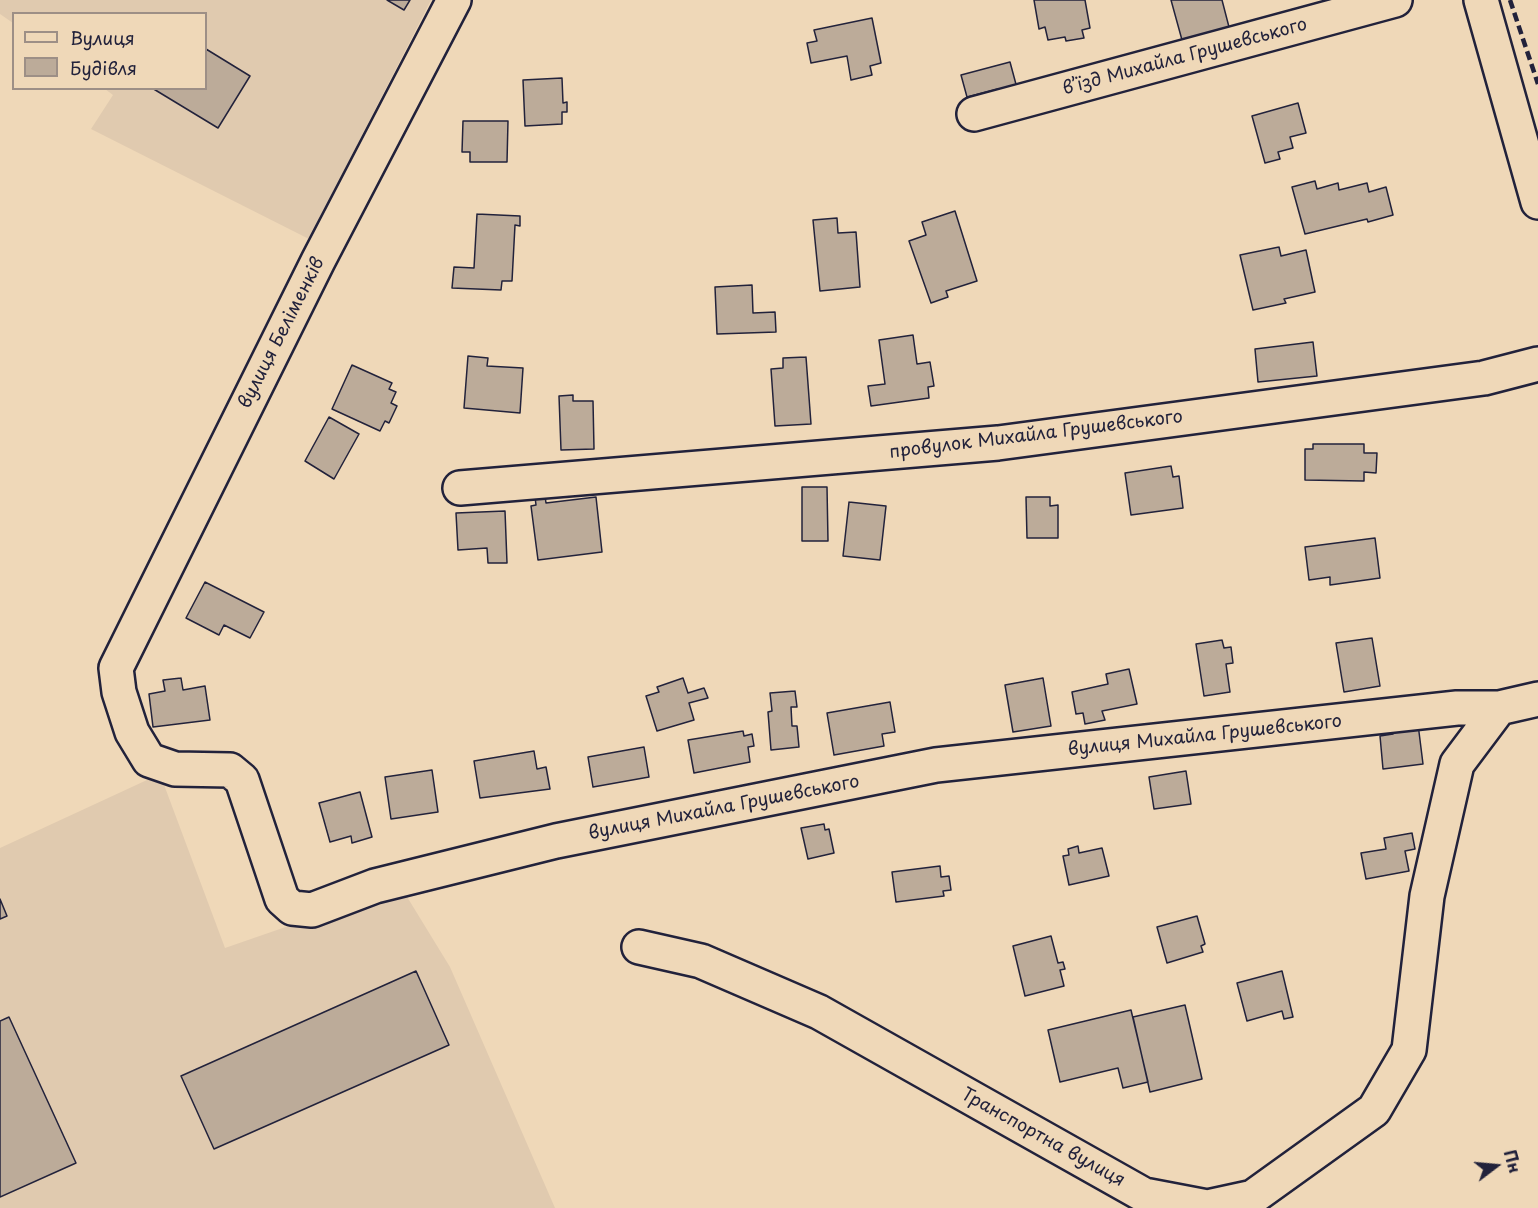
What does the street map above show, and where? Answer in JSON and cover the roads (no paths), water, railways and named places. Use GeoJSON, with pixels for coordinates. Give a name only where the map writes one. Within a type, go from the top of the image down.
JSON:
{"type":"FeatureCollection","features":[{"type":"Feature","properties":{"kind":"street","name":"вулиця Беліменків"},"geometry":{"type":"LineString","coordinates":[[116,668],[312,272],[454,0]]}},
{"type":"Feature","properties":{"kind":"street","name":"в’їзд Михайла Грушевського"},"geometry":{"type":"LineString","coordinates":[[974,114],[1395,0]]}},
{"type":"Feature","properties":{"kind":"street"},"geometry":{"type":"LineString","coordinates":[[1481,0],[1538,202]]}},
{"type":"Feature","properties":{"kind":"street","name":"провулок Михайла Грушевського"},"geometry":{"type":"LineString","coordinates":[[460,488],[998,443],[1484,378],[1538,364]]}},
{"type":"Feature","properties":{"kind":"street","name":"вулиця Михайла Грушевського"},"geometry":{"type":"LineString","coordinates":[[116,668],[119,692],[132,732],[149,760],[175,769],[230,770],[242,780],[282,898],[292,908],[305,911],[375,886],[556,841],[936,765],[1457,708],[1499,708]]}},
{"type":"Feature","properties":{"kind":"street"},"geometry":{"type":"LineString","coordinates":[[1499,708],[1538,699]]}},
{"type":"Feature","properties":{"kind":"street","name":"Транспортна вулиця"},"geometry":{"type":"LineString","coordinates":[[639,947],[701,961],[819,1012],[1144,1195],[1208,1207],[1254,1197],[1374,1110],[1409,1050],[1427,896],[1457,764],[1499,708]]}},
{"type":"Feature","properties":{"kind":"railway"},"geometry":{"type":"LineString","coordinates":[[1510,0],[1538,84]]}}]}
